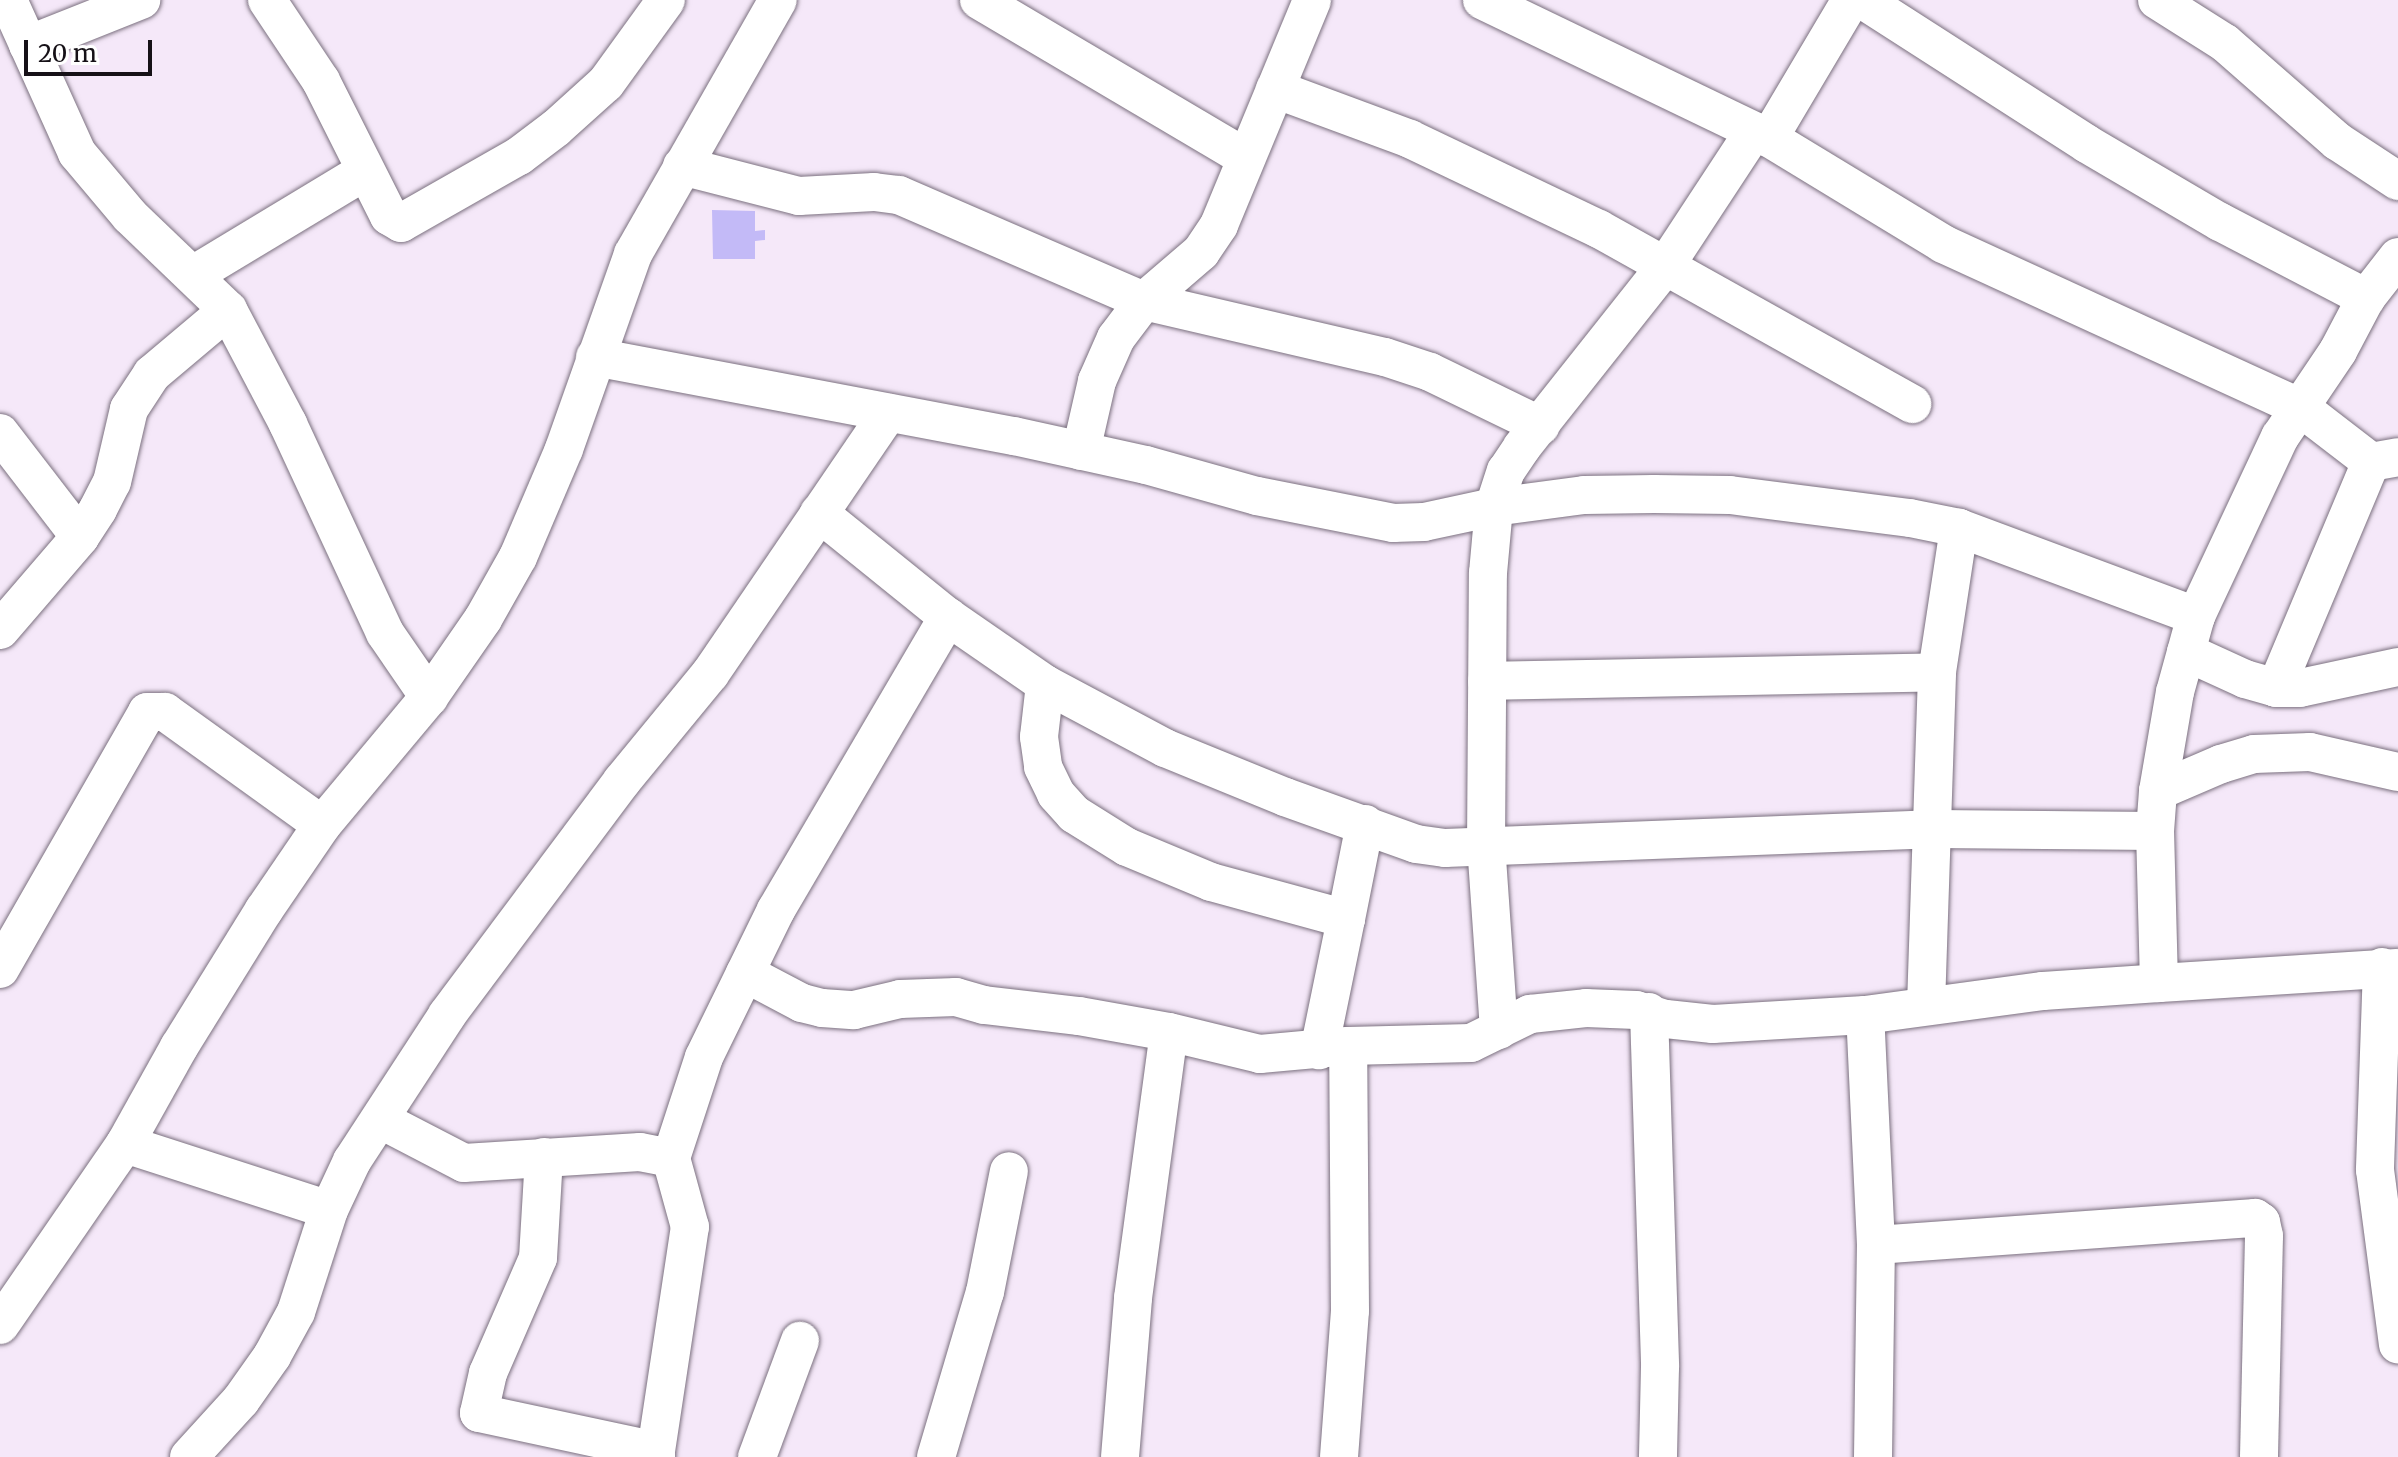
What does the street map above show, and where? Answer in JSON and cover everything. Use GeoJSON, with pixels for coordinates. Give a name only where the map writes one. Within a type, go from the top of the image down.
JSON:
{"type":"FeatureCollection","features":[{"type":"Feature","properties":{"kind":"street"},"geometry":{"type":"LineString","coordinates":[[8,0],[77,153],[130,216],[228,310],[288,424],[385,633],[429,697]]}},
{"type":"Feature","properties":{"kind":"street"},"geometry":{"type":"LineString","coordinates":[[28,45],[141,0]]}},
{"type":"Feature","properties":{"kind":"street"},"geometry":{"type":"LineString","coordinates":[[267,0],[321,81],[364,172],[393,221],[401,223],[519,156],[586,102],[625,61],[666,0]]}},
{"type":"Feature","properties":{"kind":"street"},"geometry":{"type":"LineString","coordinates":[[0,1325],[125,1144],[224,972],[322,825],[429,697],[483,619],[518,557],[564,449],[633,254],[778,0]]}},
{"type":"Feature","properties":{"kind":"street"},"geometry":{"type":"LineString","coordinates":[[981,0],[1246,158]]}},
{"type":"Feature","properties":{"kind":"street"},"geometry":{"type":"LineString","coordinates":[[1081,451],[1097,381],[1116,338],[1144,301],[1201,252],[1219,225],[1312,0]]}},
{"type":"Feature","properties":{"kind":"street"},"geometry":{"type":"LineString","coordinates":[[1482,0],[1762,135],[1943,244],[2301,408],[2384,460],[2276,688]]}},
{"type":"Feature","properties":{"kind":"street"},"geometry":{"type":"LineString","coordinates":[[2157,0],[2225,43],[2337,141],[2398,181]]}},
{"type":"Feature","properties":{"kind":"street"},"geometry":{"type":"LineString","coordinates":[[1499,1030],[1486,846],[1488,573],[1494,507],[1506,471],[1866,1],[2087,144],[2220,222],[2366,298]]}},
{"type":"Feature","properties":{"kind":"street"},"geometry":{"type":"LineString","coordinates":[[1275,89],[1410,139],[1666,265],[1912,404]]}},
{"type":"Feature","properties":{"kind":"street"},"geometry":{"type":"LineString","coordinates":[[682,166],[799,196],[874,192],[899,195],[1144,301],[1385,357],[1430,372],[1541,426]]}},
{"type":"Feature","properties":{"kind":"street"},"geometry":{"type":"LineString","coordinates":[[193,275],[364,172]]}},
{"type":"Feature","properties":{"kind":"street"},"geometry":{"type":"LineString","coordinates":[[2159,983],[2155,831],[2158,791],[2196,616],[2280,437],[2338,351],[2366,298],[2397,261]]}},
{"type":"Feature","properties":{"kind":"street"},"geometry":{"type":"LineString","coordinates":[[0,630],[80,537],[112,482],[129,409],[140,390],[152,374],[228,310]]}},
{"type":"Feature","properties":{"kind":"street"},"geometry":{"type":"LineString","coordinates":[[595,357],[1081,451],[1288,503],[1393,523],[1424,522],[1494,507],[1584,495],[1730,495],[1959,528],[2196,616]]}},
{"type":"Feature","properties":{"kind":"street"},"geometry":{"type":"LineString","coordinates":[[189,1457],[241,1400],[272,1356],[296,1312],[329,1210],[352,1161],[447,1015],[622,781],[710,674],[888,413]]}},
{"type":"Feature","properties":{"kind":"street"},"geometry":{"type":"LineString","coordinates":[[0,433],[80,537]]}},
{"type":"Feature","properties":{"kind":"street"},"geometry":{"type":"LineString","coordinates":[[819,513],[948,617],[1045,684],[1165,748],[1285,797],[1431,847],[1931,829],[2155,831]]}},
{"type":"Feature","properties":{"kind":"street"},"geometry":{"type":"LineString","coordinates":[[1926,1006],[1937,672],[1959,528]]}},
{"type":"Feature","properties":{"kind":"street"},"geometry":{"type":"LineString","coordinates":[[544,1157],[538,1258],[488,1373],[478,1411],[482,1416],[656,1454],[690,1227],[671,1158],[704,1057],[808,851],[948,617]]}},
{"type":"Feature","properties":{"kind":"street"},"geometry":{"type":"LineString","coordinates":[[2186,652],[2245,679],[2276,688],[2300,688],[2398,667]]}},
{"type":"Feature","properties":{"kind":"street"},"geometry":{"type":"LineString","coordinates":[[1487,681],[1937,672]]}},
{"type":"Feature","properties":{"kind":"street"},"geometry":{"type":"LineString","coordinates":[[1045,684],[1039,737],[1043,767],[1056,794],[1074,814],[1127,847],[1211,882],[1346,919]]}},
{"type":"Feature","properties":{"kind":"street"},"geometry":{"type":"LineString","coordinates":[[0,969],[147,712],[165,712],[322,825]]}},
{"type":"Feature","properties":{"kind":"street"},"geometry":{"type":"LineString","coordinates":[[2158,791],[2221,764],[2254,754],[2310,752],[2398,772]]}},
{"type":"Feature","properties":{"kind":"street"},"geometry":{"type":"LineString","coordinates":[[1339,1457],[1350,1311],[1333,1048],[1346,919],[1365,824]]}},
{"type":"Feature","properties":{"kind":"street"},"geometry":{"type":"LineString","coordinates":[[745,973],[802,1003],[822,1008],[854,1010],[912,997],[956,997],[984,1005],[1079,1016],[1169,1032],[1249,1053],[1471,1043],[1542,1011],[1586,1008],[1649,1012],[1666,1019],[1713,1024],[1865,1015],[2043,991],[2390,968],[2387,1169],[2398,1344]]}},
{"type":"Feature","properties":{"kind":"street"},"geometry":{"type":"LineString","coordinates":[[1649,1012],[1660,1367],[1658,1457]]}},
{"type":"Feature","properties":{"kind":"street"},"geometry":{"type":"LineString","coordinates":[[1865,1015],[1876,1245],[1873,1457]]}},
{"type":"Feature","properties":{"kind":"street"},"geometry":{"type":"LineString","coordinates":[[1120,1457],[1133,1298],[1169,1032]]}},
{"type":"Feature","properties":{"kind":"street"},"geometry":{"type":"LineString","coordinates":[[381,1120],[464,1163],[640,1152],[671,1158]]}},
{"type":"Feature","properties":{"kind":"street"},"geometry":{"type":"LineString","coordinates":[[125,1144],[329,1210]]}},
{"type":"Feature","properties":{"kind":"street"},"geometry":{"type":"LineString","coordinates":[[936,1457],[985,1292],[1009,1171]]}},
{"type":"Feature","properties":{"kind":"street"},"geometry":{"type":"LineString","coordinates":[[1876,1245],[2255,1218],[2264,1231],[2259,1457]]}},
{"type":"Feature","properties":{"kind":"street"},"geometry":{"type":"LineString","coordinates":[[757,1457],[800,1341]]}},
{"type":"Feature","properties":{"kind":"building"},"geometry":{"type":"Polygon","coordinates":[[[712,210],[755,211],[755,231],[765,230],[765,240],[755,241],[755,259],[713,259],[712,210]]]}}]}
